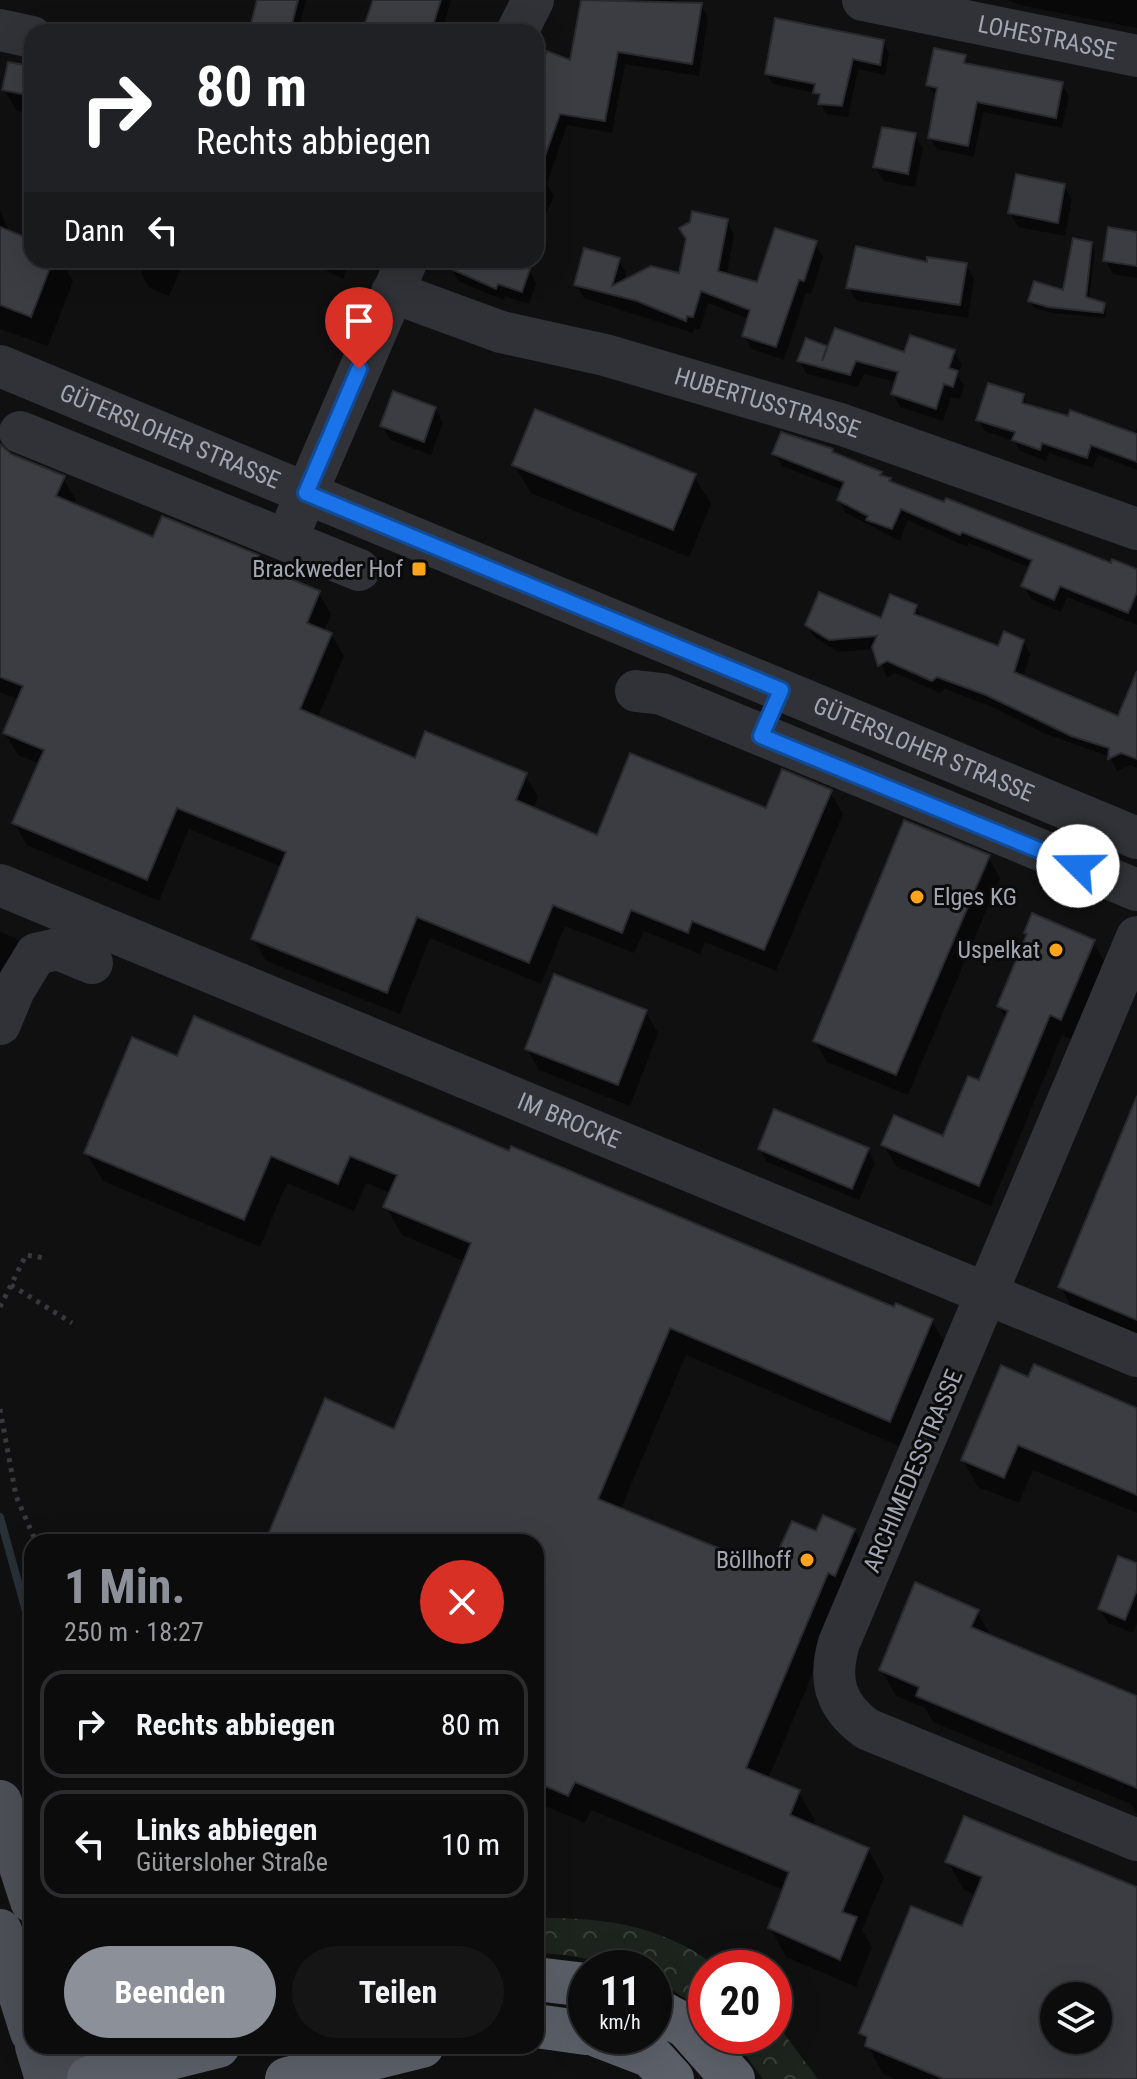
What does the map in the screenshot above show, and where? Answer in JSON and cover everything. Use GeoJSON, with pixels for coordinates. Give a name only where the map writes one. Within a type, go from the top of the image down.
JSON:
{"type":"FeatureCollection","features":[{"type":"Feature","properties":{"kind":"highway"},"geometry":{"type":"LineString","coordinates":[[544,1980],[568,1983]]}},
{"type":"Feature","properties":{"kind":"highway"},"geometry":{"type":"LineString","coordinates":[[672,2019],[686,2026],[733,2079]]}},
{"type":"Feature","properties":{"kind":"highway"},"geometry":{"type":"LineString","coordinates":[[544,2027],[568,2030]]}},
{"type":"Feature","properties":{"kind":"highway"},"geometry":{"type":"LineString","coordinates":[[89,2079],[187,2054]]}},
{"type":"Feature","properties":{"kind":"highway"},"geometry":{"type":"LineString","coordinates":[[287,2079],[389,2054]]}},
{"type":"Feature","properties":{"kind":"highway"},"geometry":{"type":"LineString","coordinates":[[646,2054],[672,2079]]}},
{"type":"Feature","properties":{"kind":"main road"},"geometry":{"type":"LineString","coordinates":[[0,1802],[24,1876]]}},
{"type":"Feature","properties":{"kind":"main road"},"geometry":{"type":"LineString","coordinates":[[0,1931],[24,2007]]}},
{"type":"Feature","properties":{"kind":"main road"},"geometry":{"type":"LineString","coordinates":[[39,2054],[47,2079]]}},
{"type":"Feature","properties":{"kind":"main road"},"geometry":{"type":"LineString","coordinates":[[81,2054],[89,2079]]}},
{"type":"Feature","properties":{"kind":"street"},"geometry":{"type":"LineString","coordinates":[[521,24],[533,0]]}},
{"type":"Feature","properties":{"kind":"street","name":"LOHESTRASSE"},"geometry":{"type":"LineString","coordinates":[[863,0],[1137,56]]}},
{"type":"Feature","properties":{"kind":"street"},"geometry":{"type":"LineString","coordinates":[[0,30],[24,35]]}},
{"type":"Feature","properties":{"kind":"street"},"geometry":{"type":"LineString","coordinates":[[286,540],[399,276]]}},
{"type":"Feature","properties":{"kind":"street","name":"HUBERTUSSTRASSE"},"geometry":{"type":"LineString","coordinates":[[399,276],[501,332],[605,355],[843,425],[1137,529]]}},
{"type":"Feature","properties":{"kind":"street","name":"GÜTERSLOHER STRASSE"},"geometry":{"type":"LineString","coordinates":[[0,366],[147,430],[1137,838]]}},
{"type":"Feature","properties":{"kind":"street"},"geometry":{"type":"LineString","coordinates":[[127,476],[147,430]]}},
{"type":"Feature","properties":{"kind":"street"},"geometry":{"type":"LineString","coordinates":[[20,432],[359,570]]}},
{"type":"Feature","properties":{"kind":"street"},"geometry":{"type":"LineString","coordinates":[[761,736],[781,690]]}},
{"type":"Feature","properties":{"kind":"street"},"geometry":{"type":"LineString","coordinates":[[636,691],[662,694],[1137,890]]}},
{"type":"Feature","properties":{"kind":"street","name":"IM BROCKE"},"geometry":{"type":"LineString","coordinates":[[0,885],[1137,1356]]}},
{"type":"Feature","properties":{"kind":"street","name":"ARCHIMEDESSTRASSE"},"geometry":{"type":"LineString","coordinates":[[1137,937],[989,1295],[839,1643],[833,1683],[847,1712],[867,1729],[1137,1840]]}},
{"type":"Feature","properties":{"kind":"street"},"geometry":{"type":"LineString","coordinates":[[0,1024],[14,990],[36,954],[58,949],[92,963]]}},
{"type":"Feature","properties":{"kind":"path"},"geometry":{"type":"LineString","coordinates":[[0,1307],[26,1255],[45,1258]]}},
{"type":"Feature","properties":{"kind":"path"},"geometry":{"type":"LineString","coordinates":[[11,1285],[72,1323]]}},
{"type":"Feature","properties":{"kind":"path"},"geometry":{"type":"LineString","coordinates":[[0,1409],[16,1496],[33,1534]]}},
{"type":"Feature","properties":{"kind":"green space"},"geometry":{"type":"Polygon","coordinates":[[[544,1918],[609,1922],[655,1933],[692,1950],[688,1950],[688,2000],[672,1990],[672,1950],[568,1950],[568,1955],[544,1954],[544,1918]]]}},
{"type":"Feature","properties":{"kind":"green space"},"geometry":{"type":"Polygon","coordinates":[[[792,2044],[818,2079],[763,2079],[744,2054],[792,2054],[792,2044]]]}},
{"type":"Feature","properties":{"kind":"building"},"geometry":{"type":"Polygon","coordinates":[[[257,0],[298,0],[292,24],[251,24],[257,0]]]}},
{"type":"Feature","properties":{"kind":"building"},"geometry":{"type":"Polygon","coordinates":[[[373,0],[441,0],[434,24],[365,24],[373,0]]]}},
{"type":"Feature","properties":{"kind":"building"},"geometry":{"type":"Polygon","coordinates":[[[581,0],[702,3],[692,64],[618,52],[605,121],[560,114],[544,159],[544,59],[547,51],[570,60],[581,0]]]}},
{"type":"Feature","properties":{"kind":"building"},"geometry":{"type":"Polygon","coordinates":[[[775,18],[884,40],[880,65],[853,59],[842,106],[818,104],[820,94],[813,93],[815,84],[765,74],[775,18]]]}},
{"type":"Feature","properties":{"kind":"building"},"geometry":{"type":"Polygon","coordinates":[[[934,48],[966,55],[964,63],[1063,82],[1056,118],[977,102],[968,146],[928,138],[937,88],[926,85],[934,48]]]}},
{"type":"Feature","properties":{"kind":"building"},"geometry":{"type":"Polygon","coordinates":[[[8,62],[24,65],[24,94],[2,90],[8,62]]]}},
{"type":"Feature","properties":{"kind":"building"},"geometry":{"type":"Polygon","coordinates":[[[882,127],[916,133],[908,174],[873,167],[882,127]]]}},
{"type":"Feature","properties":{"kind":"building"},"geometry":{"type":"Polygon","coordinates":[[[1016,174],[1065,184],[1058,223],[1008,213],[1016,174]]]}},
{"type":"Feature","properties":{"kind":"building"},"geometry":{"type":"Polygon","coordinates":[[[692,211],[728,219],[718,271],[757,282],[775,228],[817,241],[804,281],[799,280],[776,347],[742,336],[750,310],[701,291],[693,317],[687,316],[686,321],[637,301],[574,285],[584,248],[620,258],[612,286],[651,266],[679,273],[686,239],[679,228],[690,222],[692,211]]]}},
{"type":"Feature","properties":{"kind":"building"},"geometry":{"type":"Polygon","coordinates":[[[0,227],[24,237],[24,268],[50,268],[31,317],[0,305],[0,227]]]}},
{"type":"Feature","properties":{"kind":"building"},"geometry":{"type":"Polygon","coordinates":[[[1108,227],[1137,232],[1137,266],[1103,261],[1108,227]]]}},
{"type":"Feature","properties":{"kind":"building"},"geometry":{"type":"Polygon","coordinates":[[[1073,238],[1092,242],[1086,297],[1105,303],[1103,313],[1048,307],[1028,301],[1034,281],[1063,290],[1073,238]]]}},
{"type":"Feature","properties":{"kind":"building"},"geometry":{"type":"Polygon","coordinates":[[[856,246],[927,262],[927,257],[967,263],[960,305],[846,288],[856,246]]]}},
{"type":"Feature","properties":{"kind":"building"},"geometry":{"type":"Polygon","coordinates":[[[449,268],[530,269],[522,292],[498,284],[496,289],[449,268]]]}},
{"type":"Feature","properties":{"kind":"building"},"geometry":{"type":"Polygon","coordinates":[[[835,328],[904,352],[910,335],[955,350],[949,368],[958,371],[953,387],[944,384],[936,409],[891,394],[898,372],[856,361],[850,375],[797,361],[806,338],[827,346],[822,361],[835,328]]]}},
{"type":"Feature","properties":{"kind":"building"},"geometry":{"type":"Polygon","coordinates":[[[988,383],[1024,394],[1022,403],[1068,416],[1070,410],[1137,434],[1137,462],[1091,445],[1087,458],[1042,443],[1040,450],[1012,440],[1015,432],[976,420],[988,383]]]}},
{"type":"Feature","properties":{"kind":"building"},"geometry":{"type":"Polygon","coordinates":[[[393,391],[436,407],[424,442],[380,426],[393,391]]]}},
{"type":"Feature","properties":{"kind":"building"},"geometry":{"type":"Polygon","coordinates":[[[535,409],[696,474],[673,530],[512,465],[535,409]]]}},
{"type":"Feature","properties":{"kind":"building"},"geometry":{"type":"Polygon","coordinates":[[[781,432],[833,449],[832,452],[882,472],[880,475],[891,478],[889,481],[944,502],[946,498],[1111,563],[1112,559],[1137,569],[1137,592],[1128,613],[1060,586],[1054,600],[1021,586],[1032,560],[962,532],[960,535],[901,509],[892,529],[866,520],[868,516],[837,500],[844,482],[772,454],[781,432]]]}},
{"type":"Feature","properties":{"kind":"building"},"geometry":{"type":"Polygon","coordinates":[[[0,444],[11,454],[65,476],[56,496],[153,537],[162,516],[259,555],[255,564],[320,591],[307,623],[332,633],[300,709],[415,758],[425,731],[527,773],[516,800],[597,835],[630,753],[766,808],[782,769],[832,790],[764,950],[692,921],[688,933],[631,910],[622,933],[553,905],[529,963],[417,917],[387,993],[251,939],[286,852],[177,808],[147,880],[12,823],[44,750],[3,733],[23,686],[0,677],[0,444]]]}},
{"type":"Feature","properties":{"kind":"building"},"geometry":{"type":"Polygon","coordinates":[[[819,592],[881,618],[890,594],[917,605],[914,614],[998,646],[1004,631],[1024,640],[1014,672],[1118,716],[1137,671],[1137,759],[1121,753],[1108,759],[1109,748],[1071,736],[986,695],[937,677],[932,681],[887,661],[878,666],[872,647],[877,636],[829,640],[805,625],[819,592]]]}},
{"type":"Feature","properties":{"kind":"building"},"geometry":{"type":"Polygon","coordinates":[[[904,820],[990,855],[896,1075],[813,1041],[904,820]]]}},
{"type":"Feature","properties":{"kind":"building"},"geometry":{"type":"Polygon","coordinates":[[[1032,913],[1095,940],[1061,1020],[1050,1015],[979,1186],[881,1145],[894,1115],[943,1136],[968,1076],[979,1080],[1008,1011],[997,1006],[1027,934],[1024,933],[1032,913]]]}},
{"type":"Feature","properties":{"kind":"building"},"geometry":{"type":"Polygon","coordinates":[[[554,974],[647,1010],[618,1085],[525,1049],[554,974]]]}},
{"type":"Feature","properties":{"kind":"building"},"geometry":{"type":"Polygon","coordinates":[[[194,1016],[509,1151],[511,1146],[894,1307],[896,1303],[933,1319],[890,1422],[670,1328],[598,1499],[770,1569],[792,1521],[816,1531],[823,1515],[855,1529],[835,1576],[828,1573],[746,1768],[800,1790],[790,1815],[869,1848],[842,1912],[857,1917],[840,1960],[768,1928],[789,1872],[575,1782],[568,1796],[544,1786],[544,1534],[268,1534],[325,1398],[394,1429],[471,1243],[383,1207],[397,1175],[350,1156],[338,1184],[271,1156],[244,1220],[84,1153],[132,1037],[177,1056],[194,1016]]]}},
{"type":"Feature","properties":{"kind":"building"},"geometry":{"type":"Polygon","coordinates":[[[1137,1096],[1137,1320],[1058,1287],[1137,1096]]]}},
{"type":"Feature","properties":{"kind":"building"},"geometry":{"type":"Polygon","coordinates":[[[774,1109],[869,1148],[852,1189],[758,1149],[774,1109]]]}},
{"type":"Feature","properties":{"kind":"building"},"geometry":{"type":"Polygon","coordinates":[[[1034,1364],[1137,1408],[1137,1495],[1018,1445],[1004,1478],[961,1460],[1001,1365],[1028,1377],[1034,1364]]]}},
{"type":"Feature","properties":{"kind":"building"},"geometry":{"type":"Polygon","coordinates":[[[1118,1556],[1137,1563],[1137,1590],[1125,1620],[1098,1609],[1118,1556]]]}},
{"type":"Feature","properties":{"kind":"building"},"geometry":{"type":"Polygon","coordinates":[[[915,1582],[979,1610],[971,1627],[1137,1696],[1137,1788],[916,1696],[919,1687],[879,1670],[915,1582]]]}},
{"type":"Feature","properties":{"kind":"building"},"geometry":{"type":"Polygon","coordinates":[[[964,1816],[1137,1887],[1137,2079],[944,2079],[865,2046],[867,2037],[859,2033],[911,1906],[962,1926],[982,1877],[945,1862],[964,1816]]]}},
{"type":"Feature","properties":{"kind":"waterway"},"geometry":{"type":"LineString","coordinates":[[0,1517],[24,1604]]}},
{"type":"Feature","properties":{"kind":"place","name":"Brackweder Hof"},"geometry":{"type":"Point","coordinates":[419,569]}},
{"type":"Feature","properties":{"kind":"place","name":"Elges KG"},"geometry":{"type":"Point","coordinates":[917,897]}},
{"type":"Feature","properties":{"kind":"place","name":"Uspelkat"},"geometry":{"type":"Point","coordinates":[1056,950]}},
{"type":"Feature","properties":{"kind":"place","name":"Böllhoff"},"geometry":{"type":"Point","coordinates":[807,1560]}},
{"type":"Feature","properties":{"kind":"route"},"geometry":{"type":"LineString","coordinates":[[359,369],[306,493],[781,690],[761,736],[1078,866]]}}]}
